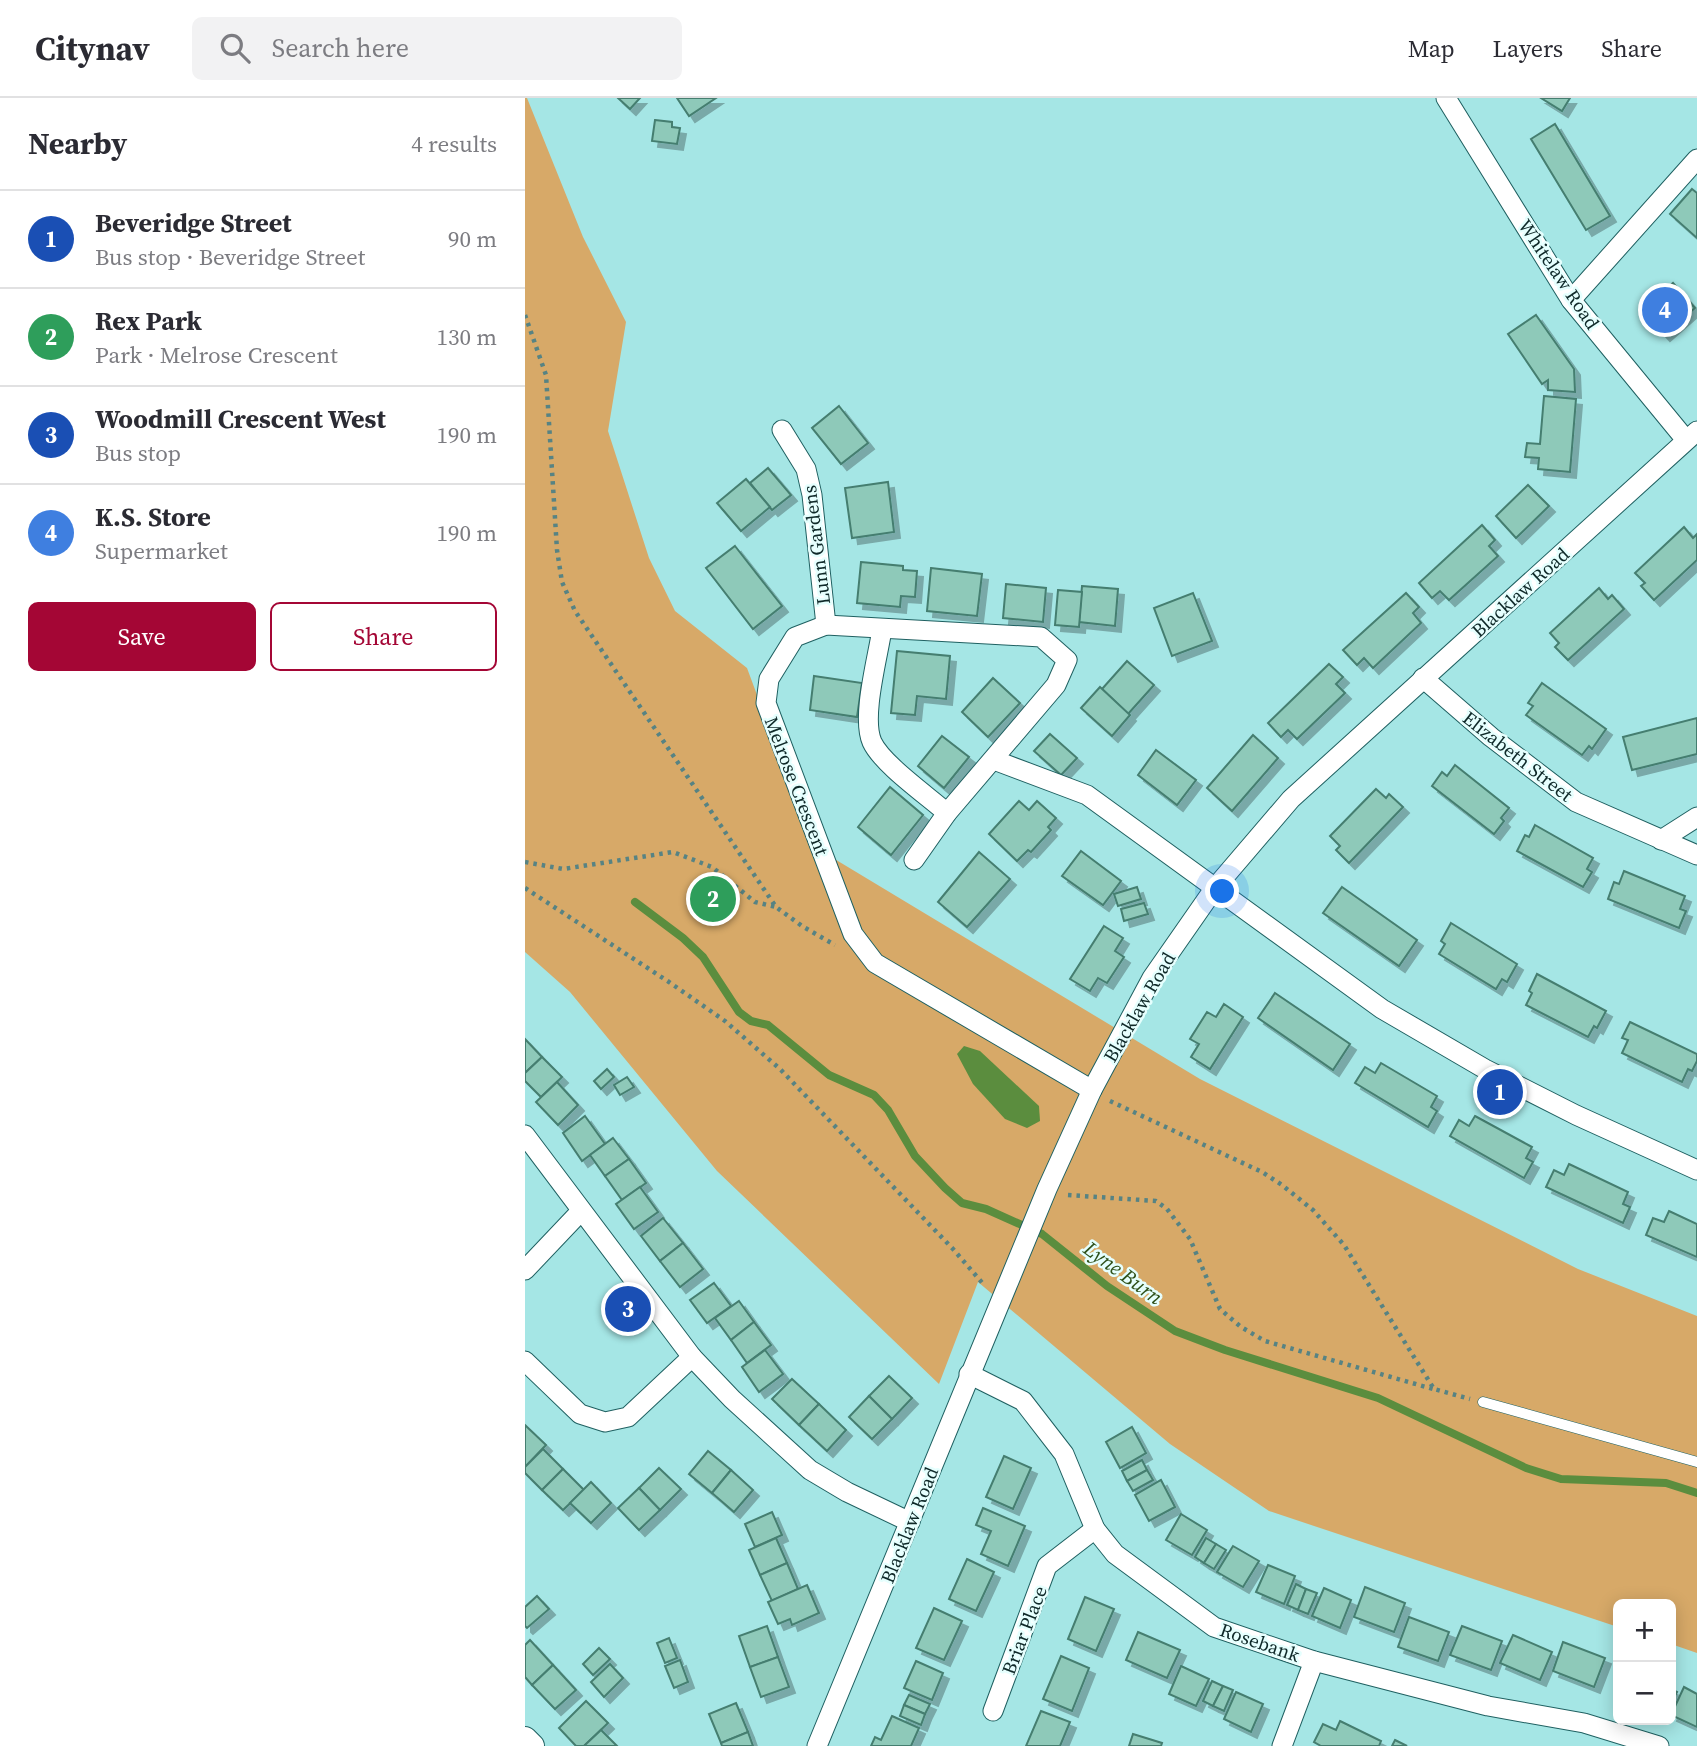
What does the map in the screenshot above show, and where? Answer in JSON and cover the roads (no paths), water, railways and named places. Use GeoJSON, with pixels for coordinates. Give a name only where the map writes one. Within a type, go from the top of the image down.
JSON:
{"type":"FeatureCollection","features":[{"type":"Feature","properties":{"kind":"street","name":"Whitelaw Road"},"geometry":{"type":"LineString","coordinates":[[1450,99],[1571,300],[1691,436]]}},
{"type":"Feature","properties":{"kind":"street"},"geometry":{"type":"LineString","coordinates":[[1571,300],[1697,159]]}},
{"type":"Feature","properties":{"kind":"street","name":"Lunn Gardens"},"geometry":{"type":"LineString","coordinates":[[782,430],[806,469],[812,495],[826,625]]}},
{"type":"Feature","properties":{"kind":"street","name":"Blacklaw Road"},"geometry":{"type":"LineString","coordinates":[[817,1746],[1046,1193],[1091,1090],[1152,978],[1214,888],[1291,799],[1691,436]]}},
{"type":"Feature","properties":{"kind":"street","name":"Melrose Crescent"},"geometry":{"type":"LineString","coordinates":[[914,860],[947,813],[1056,685],[1067,660],[1041,637],[826,625],[795,637],[769,678],[766,703],[852,934],[875,963],[1091,1090]]}},
{"type":"Feature","properties":{"kind":"street"},"geometry":{"type":"LineString","coordinates":[[882,629],[867,718],[872,742],[884,759],[947,813]]}},
{"type":"Feature","properties":{"kind":"street","name":"Elizabeth Street"},"geometry":{"type":"LineString","coordinates":[[1423,678],[1491,737],[1576,802],[1697,855]]}},
{"type":"Feature","properties":{"kind":"street"},"geometry":{"type":"LineString","coordinates":[[994,760],[1087,795],[1382,1009],[1485,1069],[1576,1115],[1697,1170]]}},
{"type":"Feature","properties":{"kind":"street"},"geometry":{"type":"LineString","coordinates":[[1661,840],[1697,817]]}},
{"type":"Feature","properties":{"kind":"street"},"geometry":{"type":"LineString","coordinates":[[525,1135],[692,1357],[731,1399],[810,1471],[910,1522]]}},
{"type":"Feature","properties":{"kind":"street"},"geometry":{"type":"LineString","coordinates":[[525,1270],[582,1211]]}},
{"type":"Feature","properties":{"kind":"street"},"geometry":{"type":"LineString","coordinates":[[525,1362],[580,1414],[605,1422],[628,1417],[692,1357]]}},
{"type":"Feature","properties":{"kind":"street","name":"Rosebank"},"geometry":{"type":"LineString","coordinates":[[969,1374],[1023,1401],[1064,1454],[1095,1529],[1115,1554],[1214,1627],[1314,1661],[1488,1706],[1584,1723],[1658,1746]]}},
{"type":"Feature","properties":{"kind":"street","name":"Briar Place"},"geometry":{"type":"LineString","coordinates":[[993,1711],[1047,1566],[1095,1529]]}},
{"type":"Feature","properties":{"kind":"street"},"geometry":{"type":"LineString","coordinates":[[1282,1746],[1314,1661]]}},
{"type":"Feature","properties":{"kind":"street"},"geometry":{"type":"LineString","coordinates":[[525,1739],[532,1746]]}},
{"type":"Feature","properties":{"kind":"lane"},"geometry":{"type":"LineString","coordinates":[[1483,1402],[1697,1462]]}},
{"type":"Feature","properties":{"kind":"waterway","name":"Lyne Burn"},"geometry":{"type":"LineString","coordinates":[[635,902],[683,938],[703,957],[739,1012],[751,1021],[768,1025],[829,1075],[874,1095],[888,1110],[915,1156],[962,1203],[986,1209],[1042,1234],[1107,1286],[1175,1331],[1225,1350],[1378,1398],[1526,1468],[1561,1479],[1666,1483],[1697,1493]]}},
{"type":"Feature","properties":{"kind":"place","name":"K.S. Store"},"geometry":{"type":"Point","coordinates":[1665,310]}},
{"type":"Feature","properties":{"kind":"place","name":"Rex Park"},"geometry":{"type":"Point","coordinates":[713,899]}},
{"type":"Feature","properties":{"kind":"place","name":"Beveridge Street"},"geometry":{"type":"Point","coordinates":[1500,1092]}},
{"type":"Feature","properties":{"kind":"place","name":"Woodmill Crescent West"},"geometry":{"type":"Point","coordinates":[628,1309]}}]}
